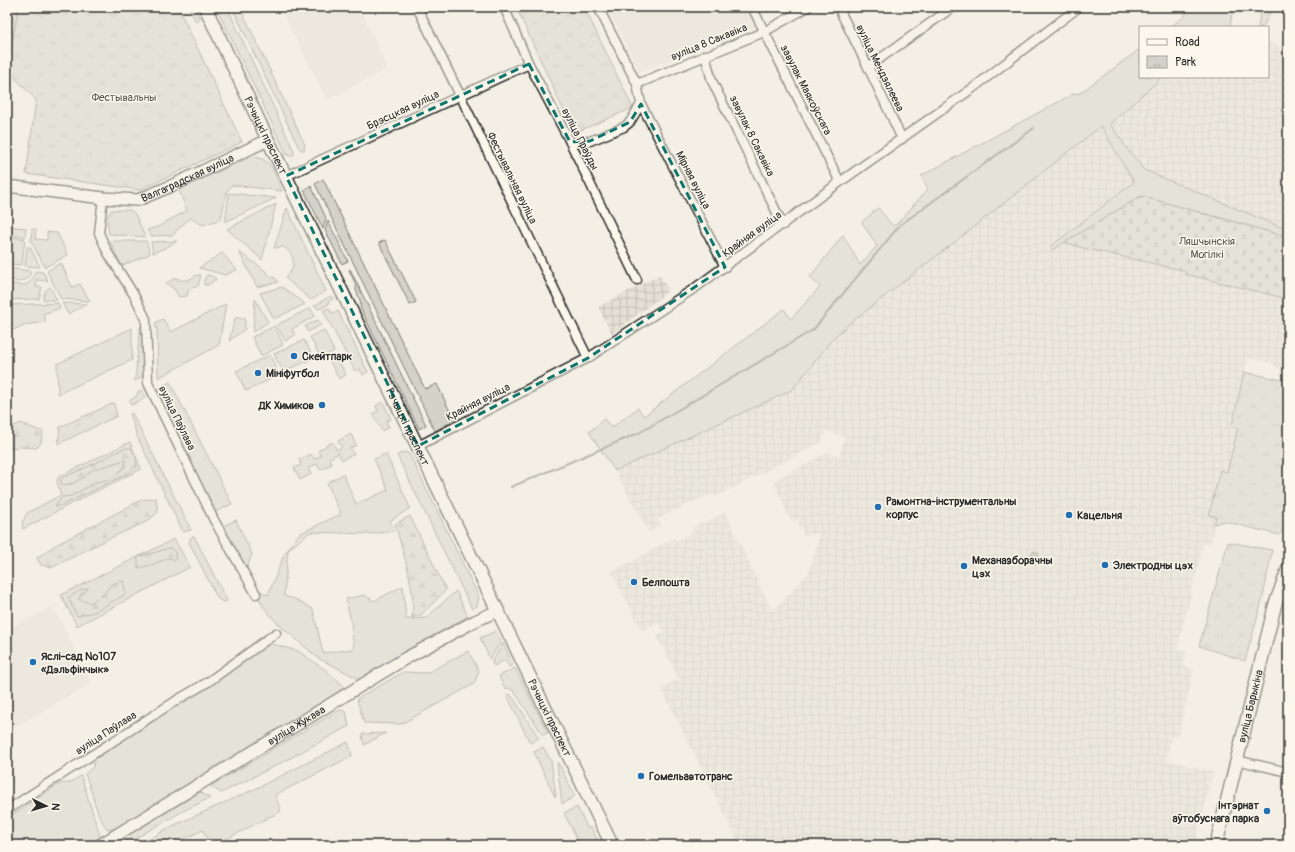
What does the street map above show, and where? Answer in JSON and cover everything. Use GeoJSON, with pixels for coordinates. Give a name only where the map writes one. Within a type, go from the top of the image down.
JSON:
{"type":"FeatureCollection","features":[{"type":"Feature","properties":{"kind":"main road","name":"Рэчыцкі праспект"},"geometry":{"type":"LineString","coordinates":[[206,7],[268,140],[612,845]]}},
{"type":"Feature","properties":{"kind":"main road","name":"вуліца Барыкіна"},"geometry":{"type":"LineString","coordinates":[[1216,845],[1275,605],[1286,583],[1288,569]]}},
{"type":"Feature","properties":{"kind":"street","name":"Фестывальная вуліца"},"geometry":{"type":"LineString","coordinates":[[417,7],[588,358]]}},
{"type":"Feature","properties":{"kind":"street","name":"вуліца Праўды"},"geometry":{"type":"LineString","coordinates":[[504,7],[529,64],[570,142],[637,280]]}},
{"type":"Feature","properties":{"kind":"street","name":"Мірная вуліца"},"geometry":{"type":"LineString","coordinates":[[598,7],[637,84],[641,104],[725,267]]}},
{"type":"Feature","properties":{"kind":"street","name":"завулак Маякоўскага"},"geometry":{"type":"LineString","coordinates":[[752,7],[840,182]]}},
{"type":"Feature","properties":{"kind":"street","name":"вуліца 8 Сакавіка"},"geometry":{"type":"LineString","coordinates":[[637,84],[764,32],[808,7]]}},
{"type":"Feature","properties":{"kind":"street","name":"вуліца Мендзялеева"},"geometry":{"type":"LineString","coordinates":[[838,7],[902,139]]}},
{"type":"Feature","properties":{"kind":"street"},"geometry":{"type":"LineString","coordinates":[[868,67],[953,7]]}},
{"type":"Feature","properties":{"kind":"street","name":"Крайняя вуліца"},"geometry":{"type":"LineString","coordinates":[[418,446],[588,358],[695,288],[840,182],[973,88],[1079,7]]}},
{"type":"Feature","properties":{"kind":"street","name":"завулак 8 Сакавіка"},"geometry":{"type":"LineString","coordinates":[[705,55],[712,80],[783,225]]}},
{"type":"Feature","properties":{"kind":"street","name":"Брэсцкая вуліца"},"geometry":{"type":"LineString","coordinates":[[286,176],[529,64]]}},
{"type":"Feature","properties":{"kind":"street"},"geometry":{"type":"LineString","coordinates":[[570,142],[590,141],[624,127],[630,122],[641,104]]}},
{"type":"Feature","properties":{"kind":"street","name":"Валгаградская вуліца"},"geometry":{"type":"LineString","coordinates":[[7,186],[103,198],[133,200],[141,199],[268,140]]}},
{"type":"Feature","properties":{"kind":"street","name":"вуліца Паўлава"},"geometry":{"type":"LineString","coordinates":[[103,198],[99,233],[108,253],[134,295],[146,319],[148,383],[214,520],[256,594]]}},
{"type":"Feature","properties":{"kind":"street","name":"вуліца Жукава"},"geometry":{"type":"LineString","coordinates":[[100,845],[406,658],[475,621],[497,611]]}},
{"type":"Feature","properties":{"kind":"street","name":"вуліца Паўлава"},"geometry":{"type":"LineString","coordinates":[[7,810],[177,700],[208,682],[276,633]]}},
{"type":"Feature","properties":{"kind":"street"},"geometry":{"type":"LineString","coordinates":[[1236,760],[1288,772]]}},
{"type":"Feature","properties":{"kind":"highlighted area"},"geometry":{"type":"Polygon","coordinates":[[[529,64],[570,142],[590,141],[630,122],[641,104],[725,267],[588,358],[418,446],[286,176],[529,64]]]}},
{"type":"Feature","properties":{"kind":"shaded area"},"geometry":{"type":"Polygon","coordinates":[[[280,7],[360,7],[387,69],[327,100],[280,7]]]}},
{"type":"Feature","properties":{"kind":"shaded area"},"geometry":{"type":"Polygon","coordinates":[[[607,7],[748,7],[757,26],[639,72],[607,7]]]}},
{"type":"Feature","properties":{"kind":"shaded area"},"geometry":{"type":"Polygon","coordinates":[[[1269,43],[1288,49],[1288,230],[1144,170],[1110,124],[1161,78],[1269,78],[1269,43]]]}},
{"type":"Feature","properties":{"kind":"shaded area"},"geometry":{"type":"Polygon","coordinates":[[[1101,126],[1134,182],[1050,247],[1052,250],[1065,242],[1079,247],[1186,271],[1185,274],[1288,299],[1288,371],[1283,371],[1277,368],[1273,363],[1248,358],[1232,426],[1238,428],[1227,472],[1219,471],[1209,515],[1216,517],[1210,544],[1204,543],[1177,649],[1187,652],[1183,666],[1194,669],[1178,737],[1172,736],[1166,760],[1213,772],[1195,845],[740,845],[661,688],[679,679],[657,637],[665,633],[658,622],[642,631],[611,571],[635,560],[674,538],[676,541],[694,532],[692,528],[725,512],[772,611],[809,573],[820,533],[804,536],[797,519],[791,521],[773,480],[796,470],[828,452],[839,456],[845,436],[826,430],[822,442],[715,497],[710,495],[706,496],[657,519],[661,525],[649,532],[615,471],[792,390],[834,337],[850,323],[1101,126]]]}},
{"type":"Feature","properties":{"kind":"shaded area"},"geometry":{"type":"Polygon","coordinates":[[[659,275],[668,288],[666,293],[612,334],[598,307],[659,275]]]}},
{"type":"Feature","properties":{"kind":"shaded area"},"geometry":{"type":"Polygon","coordinates":[[[53,606],[91,683],[7,732],[7,629],[53,606]]]}},
{"type":"Feature","properties":{"kind":"green space"},"geometry":{"type":"Polygon","coordinates":[[[7,7],[16,7],[18,11],[7,69],[7,7]]]}},
{"type":"Feature","properties":{"kind":"green space","name":"Фестывальны"},"geometry":{"type":"Polygon","coordinates":[[[16,7],[178,7],[242,142],[140,190],[26,174],[36,100],[7,69],[18,11],[16,7]]]}},
{"type":"Feature","properties":{"kind":"green space"},"geometry":{"type":"Polygon","coordinates":[[[189,7],[195,7],[200,20],[196,22],[189,7]]]}},
{"type":"Feature","properties":{"kind":"green space"},"geometry":{"type":"Polygon","coordinates":[[[216,7],[227,7],[294,151],[292,156],[287,155],[216,7]]]}},
{"type":"Feature","properties":{"kind":"green space"},"geometry":{"type":"Polygon","coordinates":[[[232,7],[240,7],[305,145],[304,150],[299,148],[232,7]]]}},
{"type":"Feature","properties":{"kind":"green space"},"geometry":{"type":"Polygon","coordinates":[[[516,7],[584,7],[633,108],[574,133],[516,7]]]}},
{"type":"Feature","properties":{"kind":"green space"},"geometry":{"type":"Polygon","coordinates":[[[1189,7],[1233,7],[1230,26],[1171,26],[1184,17],[1189,7]]]}},
{"type":"Feature","properties":{"kind":"green space"},"geometry":{"type":"Polygon","coordinates":[[[1261,7],[1286,7],[1271,10],[1263,26],[1258,26],[1261,7]]]}},
{"type":"Feature","properties":{"kind":"green space"},"geometry":{"type":"Polygon","coordinates":[[[1139,50],[1139,78],[1161,78],[1110,124],[1144,170],[1288,230],[1288,237],[1141,196],[1052,250],[1050,247],[1134,182],[1101,126],[850,323],[834,337],[792,390],[615,471],[589,432],[604,419],[611,428],[638,408],[644,416],[784,309],[791,319],[820,287],[810,277],[843,235],[860,265],[877,246],[862,222],[878,208],[892,225],[896,225],[928,189],[921,176],[1073,94],[1080,93],[1139,50]]]}},
{"type":"Feature","properties":{"kind":"green space"},"geometry":{"type":"Polygon","coordinates":[[[253,157],[260,158],[269,164],[282,191],[232,185],[227,191],[221,219],[203,225],[190,218],[173,235],[151,236],[147,230],[160,226],[187,211],[179,190],[253,157]]]}},
{"type":"Feature","properties":{"kind":"green space"},"geometry":{"type":"Polygon","coordinates":[[[323,179],[425,389],[437,384],[454,420],[435,431],[315,184],[323,179]]]}},
{"type":"Feature","properties":{"kind":"green space"},"geometry":{"type":"Polygon","coordinates":[[[311,186],[326,218],[323,229],[304,190],[311,186]]]}},
{"type":"Feature","properties":{"kind":"green space"},"geometry":{"type":"Polygon","coordinates":[[[229,193],[276,198],[225,222],[229,193]]]}},
{"type":"Feature","properties":{"kind":"green space","name":"Ляшчынскія Могілкі"},"geometry":{"type":"Polygon","coordinates":[[[1141,196],[1288,237],[1285,265],[1288,266],[1288,299],[1185,274],[1186,271],[1079,247],[1065,242],[1141,196]]]}},
{"type":"Feature","properties":{"kind":"green space"},"geometry":{"type":"Polygon","coordinates":[[[276,204],[262,260],[227,229],[276,204]]]}},
{"type":"Feature","properties":{"kind":"green space"},"geometry":{"type":"Polygon","coordinates":[[[287,208],[326,291],[311,300],[285,278],[290,273],[293,264],[290,253],[284,247],[274,248],[287,208]]]}},
{"type":"Feature","properties":{"kind":"green space"},"geometry":{"type":"Polygon","coordinates":[[[111,210],[131,210],[135,214],[145,237],[109,234],[107,218],[111,210]]]}},
{"type":"Feature","properties":{"kind":"green space"},"geometry":{"type":"Polygon","coordinates":[[[328,221],[348,261],[342,264],[325,230],[328,221]]]}},
{"type":"Feature","properties":{"kind":"green space"},"geometry":{"type":"Polygon","coordinates":[[[7,226],[26,228],[25,237],[7,235],[7,226]]]}},
{"type":"Feature","properties":{"kind":"green space"},"geometry":{"type":"Polygon","coordinates":[[[32,229],[36,229],[35,239],[47,240],[47,232],[57,233],[68,255],[45,267],[31,241],[32,229]]]}},
{"type":"Feature","properties":{"kind":"green space"},"geometry":{"type":"Polygon","coordinates":[[[7,237],[25,239],[22,265],[7,264],[7,237]]]}},
{"type":"Feature","properties":{"kind":"green space"},"geometry":{"type":"Polygon","coordinates":[[[385,240],[416,302],[410,305],[379,243],[385,240]]]}},
{"type":"Feature","properties":{"kind":"green space"},"geometry":{"type":"Polygon","coordinates":[[[110,241],[146,241],[150,254],[121,266],[110,241]]]}},
{"type":"Feature","properties":{"kind":"green space"},"geometry":{"type":"Polygon","coordinates":[[[177,241],[167,247],[153,253],[151,242],[177,241]]]}},
{"type":"Feature","properties":{"kind":"green space"},"geometry":{"type":"Polygon","coordinates":[[[27,247],[30,247],[40,267],[25,266],[27,247]]]}},
{"type":"Feature","properties":{"kind":"green space"},"geometry":{"type":"Polygon","coordinates":[[[239,252],[263,269],[270,276],[275,278],[278,282],[257,287],[239,252]]]}},
{"type":"Feature","properties":{"kind":"green space"},"geometry":{"type":"Polygon","coordinates":[[[222,253],[237,270],[225,275],[199,268],[222,253]]]}},
{"type":"Feature","properties":{"kind":"green space"},"geometry":{"type":"Polygon","coordinates":[[[61,263],[72,287],[80,284],[90,301],[61,299],[47,271],[61,263]]]}},
{"type":"Feature","properties":{"kind":"green space"},"geometry":{"type":"Polygon","coordinates":[[[7,268],[31,271],[26,279],[17,282],[7,276],[7,268]]]}},
{"type":"Feature","properties":{"kind":"green space"},"geometry":{"type":"Polygon","coordinates":[[[350,269],[426,425],[419,429],[360,307],[361,303],[356,290],[356,285],[349,270],[350,269]]]}},
{"type":"Feature","properties":{"kind":"green space"},"geometry":{"type":"Polygon","coordinates":[[[35,271],[43,272],[48,281],[36,280],[36,287],[42,287],[39,299],[7,300],[7,281],[16,285],[25,285],[34,276],[35,271]]]}},
{"type":"Feature","properties":{"kind":"green space"},"geometry":{"type":"Polygon","coordinates":[[[196,275],[201,275],[198,286],[189,289],[187,296],[179,297],[175,290],[166,283],[176,278],[189,280],[196,275]]]}},
{"type":"Feature","properties":{"kind":"green space"},"geometry":{"type":"Polygon","coordinates":[[[207,275],[216,279],[208,285],[204,285],[204,280],[207,275]]]}},
{"type":"Feature","properties":{"kind":"green space"},"geometry":{"type":"Polygon","coordinates":[[[50,287],[57,300],[43,300],[45,291],[50,287]]]}},
{"type":"Feature","properties":{"kind":"green space"},"geometry":{"type":"Polygon","coordinates":[[[282,287],[305,304],[274,319],[260,293],[282,287]]]}},
{"type":"Feature","properties":{"kind":"green space"},"geometry":{"type":"Polygon","coordinates":[[[331,296],[333,299],[328,302],[329,304],[319,309],[314,306],[331,296]]]}},
{"type":"Feature","properties":{"kind":"green space"},"geometry":{"type":"Polygon","coordinates":[[[255,299],[268,322],[253,332],[255,299]]]}},
{"type":"Feature","properties":{"kind":"green space"},"geometry":{"type":"Polygon","coordinates":[[[58,303],[60,308],[43,314],[46,322],[24,325],[7,333],[7,305],[58,303]]]}},
{"type":"Feature","properties":{"kind":"green space"},"geometry":{"type":"Polygon","coordinates":[[[62,303],[88,304],[68,314],[62,303]]]}},
{"type":"Feature","properties":{"kind":"green space"},"geometry":{"type":"Polygon","coordinates":[[[226,304],[219,345],[158,378],[157,331],[155,323],[163,319],[171,332],[226,304]]]}},
{"type":"Feature","properties":{"kind":"green space"},"geometry":{"type":"Polygon","coordinates":[[[310,308],[315,316],[292,329],[295,335],[285,341],[277,325],[310,308]]]}},
{"type":"Feature","properties":{"kind":"green space"},"geometry":{"type":"Polygon","coordinates":[[[329,308],[332,313],[338,311],[368,372],[363,375],[360,369],[355,371],[323,310],[329,308]]]}},
{"type":"Feature","properties":{"kind":"green space"},"geometry":{"type":"Polygon","coordinates":[[[235,318],[245,318],[245,329],[229,341],[235,318]]]}},
{"type":"Feature","properties":{"kind":"green space"},"geometry":{"type":"Polygon","coordinates":[[[318,320],[321,325],[308,332],[305,326],[318,320]]]}},
{"type":"Feature","properties":{"kind":"green space"},"geometry":{"type":"Polygon","coordinates":[[[275,326],[283,345],[261,356],[252,337],[275,326]]]}},
{"type":"Feature","properties":{"kind":"green space"},"geometry":{"type":"Polygon","coordinates":[[[140,327],[144,327],[145,372],[143,376],[135,381],[140,327]]]}},
{"type":"Feature","properties":{"kind":"green space"},"geometry":{"type":"Polygon","coordinates":[[[132,328],[132,360],[58,394],[57,364],[132,328]]]}},
{"type":"Feature","properties":{"kind":"green space"},"geometry":{"type":"Polygon","coordinates":[[[324,330],[334,351],[321,358],[310,337],[324,330]]]}},
{"type":"Feature","properties":{"kind":"green space","name":"Скейтпарк"},"geometry":{"type":"Polygon","coordinates":[[[304,340],[314,358],[283,372],[274,354],[304,340]]]}},
{"type":"Feature","properties":{"kind":"green space","name":"Мініфутбол"},"geometry":{"type":"Polygon","coordinates":[[[270,355],[279,375],[246,391],[236,371],[270,355]]]}},
{"type":"Feature","properties":{"kind":"green space"},"geometry":{"type":"Polygon","coordinates":[[[337,358],[346,375],[339,379],[330,362],[337,358]]]}},
{"type":"Feature","properties":{"kind":"green space"},"geometry":{"type":"Polygon","coordinates":[[[1244,372],[1288,381],[1288,522],[1279,535],[1224,521],[1214,524],[1216,517],[1209,515],[1220,470],[1227,472],[1238,428],[1232,426],[1244,372]]]}},
{"type":"Feature","properties":{"kind":"green space"},"geometry":{"type":"Polygon","coordinates":[[[170,382],[232,504],[215,512],[155,390],[170,382]]]}},
{"type":"Feature","properties":{"kind":"green space"},"geometry":{"type":"Polygon","coordinates":[[[142,390],[145,398],[131,405],[130,400],[137,396],[138,392],[142,390]]]}},
{"type":"Feature","properties":{"kind":"green space"},"geometry":{"type":"Polygon","coordinates":[[[383,402],[391,419],[386,421],[389,427],[382,431],[373,414],[378,411],[376,406],[383,402]]]}},
{"type":"Feature","properties":{"kind":"green space"},"geometry":{"type":"Polygon","coordinates":[[[114,403],[117,416],[58,444],[60,427],[114,403]]]}},
{"type":"Feature","properties":{"kind":"green space"},"geometry":{"type":"Polygon","coordinates":[[[132,413],[191,530],[183,532],[137,436],[130,414],[132,413]]]}},
{"type":"Feature","properties":{"kind":"green space"},"geometry":{"type":"Polygon","coordinates":[[[7,420],[15,426],[21,423],[43,432],[41,443],[37,448],[7,448],[7,420]]]}},
{"type":"Feature","properties":{"kind":"green space"},"geometry":{"type":"Polygon","coordinates":[[[351,434],[356,445],[350,448],[354,454],[342,460],[338,453],[329,459],[332,464],[320,470],[317,464],[308,468],[311,474],[300,480],[294,468],[301,465],[299,460],[311,454],[314,459],[321,456],[318,451],[332,442],[337,450],[342,447],[338,441],[351,434]]]}},
{"type":"Feature","properties":{"kind":"green space"},"geometry":{"type":"Polygon","coordinates":[[[130,442],[141,469],[23,529],[22,523],[27,513],[61,495],[57,482],[58,477],[130,442]]]}},
{"type":"Feature","properties":{"kind":"green space"},"geometry":{"type":"Polygon","coordinates":[[[127,448],[131,448],[136,457],[137,467],[134,467],[129,473],[65,504],[55,507],[62,497],[71,496],[96,482],[110,479],[125,467],[125,460],[92,470],[72,484],[62,485],[60,479],[127,448]]]}},
{"type":"Feature","properties":{"kind":"green space"},"geometry":{"type":"Polygon","coordinates":[[[405,452],[410,455],[479,597],[477,606],[472,609],[397,455],[405,452]]]}},
{"type":"Feature","properties":{"kind":"green space"},"geometry":{"type":"Polygon","coordinates":[[[386,454],[410,508],[390,521],[394,531],[370,534],[310,532],[288,550],[284,596],[295,599],[313,609],[323,653],[354,649],[351,622],[346,599],[364,595],[374,601],[403,586],[406,619],[426,618],[456,591],[468,616],[405,652],[361,680],[318,658],[276,622],[263,606],[223,526],[236,520],[252,554],[247,568],[258,590],[268,595],[284,555],[299,534],[341,514],[327,483],[343,474],[356,504],[388,490],[374,459],[386,454]]]}},
{"type":"Feature","properties":{"kind":"green space"},"geometry":{"type":"Polygon","coordinates":[[[156,498],[158,512],[148,521],[108,539],[51,568],[41,565],[37,558],[54,546],[141,500],[156,498]]]}},
{"type":"Feature","properties":{"kind":"green space"},"geometry":{"type":"Polygon","coordinates":[[[410,516],[446,590],[422,614],[412,618],[413,607],[410,583],[395,524],[410,516]]]}},
{"type":"Feature","properties":{"kind":"green space"},"geometry":{"type":"Polygon","coordinates":[[[194,536],[227,601],[223,602],[218,599],[189,542],[191,537],[194,536]]]}},
{"type":"Feature","properties":{"kind":"green space"},"geometry":{"type":"Polygon","coordinates":[[[174,539],[190,567],[77,626],[61,595],[174,539]]]}},
{"type":"Feature","properties":{"kind":"green space"},"geometry":{"type":"Polygon","coordinates":[[[1228,542],[1272,550],[1263,597],[1245,661],[1199,646],[1228,542]]]}},
{"type":"Feature","properties":{"kind":"green space"},"geometry":{"type":"Polygon","coordinates":[[[170,548],[175,552],[176,560],[169,558],[138,568],[138,557],[170,548]]]}},
{"type":"Feature","properties":{"kind":"green space"},"geometry":{"type":"Polygon","coordinates":[[[123,581],[126,594],[94,612],[77,616],[68,598],[81,590],[89,588],[78,599],[91,603],[105,593],[111,584],[123,581]]]}},
{"type":"Feature","properties":{"kind":"green space"},"geometry":{"type":"Polygon","coordinates":[[[496,631],[501,641],[490,659],[480,638],[496,631]]]}},
{"type":"Feature","properties":{"kind":"green space"},"geometry":{"type":"Polygon","coordinates":[[[264,642],[298,651],[327,671],[344,686],[341,692],[282,730],[230,759],[121,827],[108,830],[97,810],[85,774],[93,767],[95,757],[264,642]]]}},
{"type":"Feature","properties":{"kind":"green space"},"geometry":{"type":"Polygon","coordinates":[[[503,643],[513,665],[509,667],[505,660],[494,666],[492,662],[503,643]]]}},
{"type":"Feature","properties":{"kind":"green space"},"geometry":{"type":"Polygon","coordinates":[[[468,651],[479,671],[474,684],[401,724],[364,723],[357,699],[403,672],[427,673],[468,651]]]}},
{"type":"Feature","properties":{"kind":"green space"},"geometry":{"type":"Polygon","coordinates":[[[515,668],[548,733],[543,735],[514,691],[508,688],[505,689],[499,676],[515,668]]]}},
{"type":"Feature","properties":{"kind":"green space"},"geometry":{"type":"Polygon","coordinates":[[[509,694],[514,699],[539,738],[530,743],[507,695],[509,694]]]}},
{"type":"Feature","properties":{"kind":"green space"},"geometry":{"type":"Polygon","coordinates":[[[339,710],[346,711],[349,726],[285,761],[221,793],[211,786],[339,710]]]}},
{"type":"Feature","properties":{"kind":"green space"},"geometry":{"type":"Polygon","coordinates":[[[386,733],[364,745],[362,734],[386,733]]]}},
{"type":"Feature","properties":{"kind":"green space"},"geometry":{"type":"Polygon","coordinates":[[[348,742],[352,756],[275,795],[281,811],[215,845],[210,845],[203,830],[171,845],[141,845],[166,829],[255,789],[348,742]]]}},
{"type":"Feature","properties":{"kind":"green space"},"geometry":{"type":"Polygon","coordinates":[[[543,747],[551,761],[555,797],[534,752],[543,747]]]}},
{"type":"Feature","properties":{"kind":"green space"},"geometry":{"type":"Polygon","coordinates":[[[557,763],[559,764],[575,796],[562,804],[557,763]]]}},
{"type":"Feature","properties":{"kind":"green space"},"geometry":{"type":"Polygon","coordinates":[[[81,776],[101,839],[91,845],[7,845],[7,818],[61,783],[69,783],[81,776]]]}},
{"type":"Feature","properties":{"kind":"green space"},"geometry":{"type":"Polygon","coordinates":[[[200,792],[210,798],[183,811],[124,845],[121,845],[124,838],[200,792]]]}},
{"type":"Feature","properties":{"kind":"green space"},"geometry":{"type":"Polygon","coordinates":[[[577,807],[588,829],[591,827],[600,845],[580,845],[564,813],[577,807]]]}},
{"type":"Feature","properties":{"kind":"water"},"geometry":{"type":"Polygon","coordinates":[[[1034,551],[1039,553],[1036,564],[1030,559],[1030,554],[1034,551]]]}},
{"type":"Feature","properties":{"kind":"waterway"},"geometry":{"type":"LineString","coordinates":[[511,487],[639,433],[813,330],[900,225],[1034,128]]}},
{"type":"Feature","properties":{"kind":"place","name":"Скейтпарк"},"geometry":{"type":"Point","coordinates":[294,356]}},
{"type":"Feature","properties":{"kind":"place","name":"Мініфутбол"},"geometry":{"type":"Point","coordinates":[258,373]}},
{"type":"Feature","properties":{"kind":"place","name":"ДК Химиков"},"geometry":{"type":"Point","coordinates":[322,405]}},
{"type":"Feature","properties":{"kind":"place","name":"Рамонтна-інструментальны корпус"},"geometry":{"type":"Point","coordinates":[878,507]}},
{"type":"Feature","properties":{"kind":"place","name":"Кацельня"},"geometry":{"type":"Point","coordinates":[1069,515]}},
{"type":"Feature","properties":{"kind":"place","name":"Электродны цэх"},"geometry":{"type":"Point","coordinates":[1105,565]}},
{"type":"Feature","properties":{"kind":"place","name":"Механазборачны цэх"},"geometry":{"type":"Point","coordinates":[964,566]}},
{"type":"Feature","properties":{"kind":"place","name":"Белпошта"},"geometry":{"type":"Point","coordinates":[634,582]}},
{"type":"Feature","properties":{"kind":"place","name":"Яслі-сад №107 «Дэльфінчык»"},"geometry":{"type":"Point","coordinates":[33,662]}},
{"type":"Feature","properties":{"kind":"place","name":"Гомельавтотранс"},"geometry":{"type":"Point","coordinates":[641,776]}},
{"type":"Feature","properties":{"kind":"place","name":"Інтэрнат аўтобуснага парка"},"geometry":{"type":"Point","coordinates":[1267,811]}}]}
